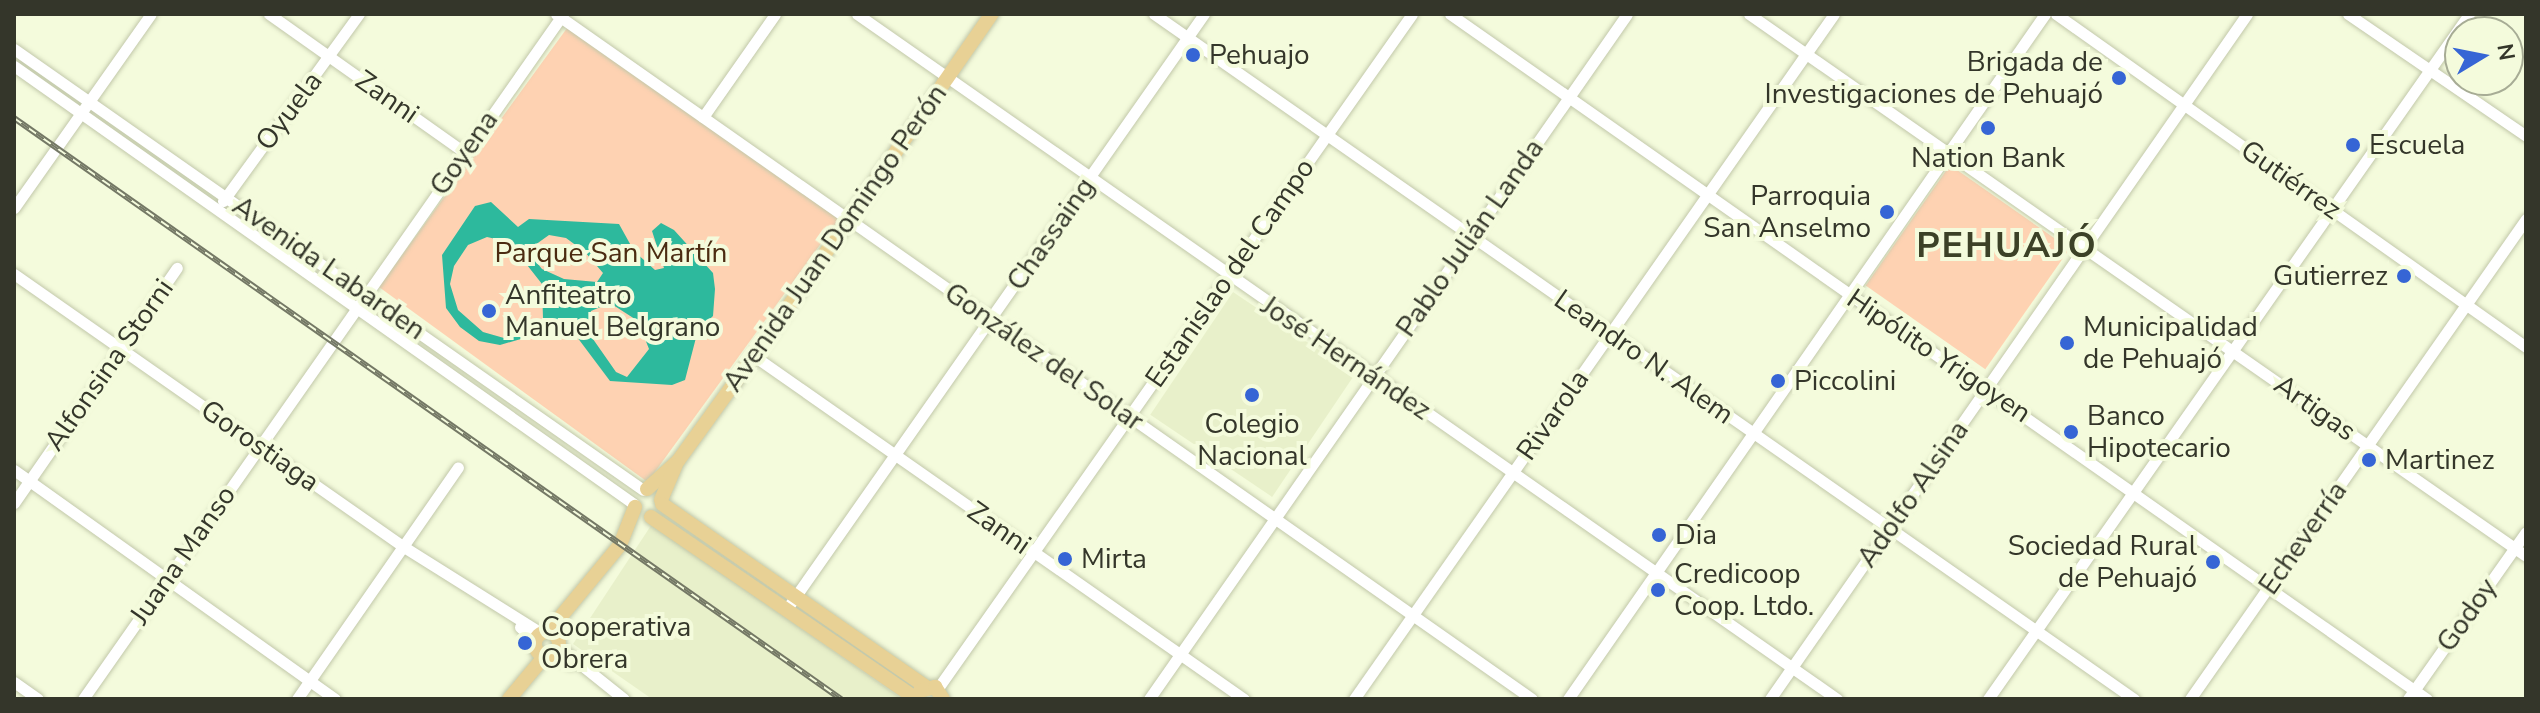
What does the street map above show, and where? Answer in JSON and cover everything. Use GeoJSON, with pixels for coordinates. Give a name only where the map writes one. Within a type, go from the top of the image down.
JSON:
{"type":"FeatureCollection","features":[{"type":"Feature","properties":{"kind":"main road","name":"Avenida Juan Domingo Perón"},"geometry":{"type":"LineString","coordinates":[[626,535],[634,506],[645,490],[678,461],[992,14]]}},
{"type":"Feature","properties":{"kind":"main road","name":"Avenida Juan Domingo Perón"},"geometry":{"type":"LineString","coordinates":[[626,535],[650,517],[662,502],[678,461]]}},
{"type":"Feature","properties":{"kind":"main road"},"geometry":{"type":"LineString","coordinates":[[645,490],[932,696]]}},
{"type":"Feature","properties":{"kind":"main road"},"geometry":{"type":"LineString","coordinates":[[634,506],[786,610],[932,696]]}},
{"type":"Feature","properties":{"kind":"main road"},"geometry":{"type":"LineString","coordinates":[[509,699],[626,535]]}},
{"type":"Feature","properties":{"kind":"street"},"geometry":{"type":"LineString","coordinates":[[14,208],[151,14]]}},
{"type":"Feature","properties":{"kind":"street","name":"Zanni"},"geometry":{"type":"LineString","coordinates":[[269,14],[465,153]]}},
{"type":"Feature","properties":{"kind":"street","name":"Oyuela"},"geometry":{"type":"LineString","coordinates":[[218,208],[359,14]]}},
{"type":"Feature","properties":{"kind":"street"},"geometry":{"type":"LineString","coordinates":[[703,117],[775,14]]}},
{"type":"Feature","properties":{"kind":"street","name":"José Hernández"},"geometry":{"type":"LineString","coordinates":[[857,14],[1373,378],[1658,569],[1837,699]]}},
{"type":"Feature","properties":{"kind":"street","name":"Leandro N. Alem"},"geometry":{"type":"LineString","coordinates":[[1154,14],[1753,433],[1887,531],[2134,699]]}},
{"type":"Feature","properties":{"kind":"street","name":"Chassaing"},"geometry":{"type":"LineString","coordinates":[[786,610],[1204,14]]}},
{"type":"Feature","properties":{"kind":"street","name":"Estanislao del Campo"},"geometry":{"type":"LineString","coordinates":[[932,696],[1412,14]]}},
{"type":"Feature","properties":{"kind":"street","name":"Hipólito Yrigoyen"},"geometry":{"type":"LineString","coordinates":[[1450,14],[2269,586],[2411,695],[2427,699]]}},
{"type":"Feature","properties":{"kind":"street","name":"Pablo Julián Landa"},"geometry":{"type":"LineString","coordinates":[[1149,699],[1627,14]]}},
{"type":"Feature","properties":{"kind":"street","name":"Artigas"},"geometry":{"type":"LineString","coordinates":[[1749,14],[1949,152],[2083,250],[2526,556]]}},
{"type":"Feature","properties":{"kind":"street","name":"Rivarola"},"geometry":{"type":"LineString","coordinates":[[1354,699],[1834,14]]}},
{"type":"Feature","properties":{"kind":"street"},"geometry":{"type":"LineString","coordinates":[[1568,699],[2045,14]]}},
{"type":"Feature","properties":{"kind":"street","name":"Gutiérrez"},"geometry":{"type":"LineString","coordinates":[[2056,14],[2526,347]]}},
{"type":"Feature","properties":{"kind":"street","name":"Adolfo Alsina"},"geometry":{"type":"LineString","coordinates":[[1770,699],[2247,14]]}},
{"type":"Feature","properties":{"kind":"street"},"geometry":{"type":"LineString","coordinates":[[2348,14],[2526,136]]}},
{"type":"Feature","properties":{"kind":"street"},"geometry":{"type":"LineString","coordinates":[[1988,699],[2469,14]]}},
{"type":"Feature","properties":{"kind":"street","name":"González del Solar"},"geometry":{"type":"LineString","coordinates":[[560,15],[1532,699]]}},
{"type":"Feature","properties":{"kind":"street","name":"Goyena"},"geometry":{"type":"LineString","coordinates":[[366,292],[560,15]]}},
{"type":"Feature","properties":{"kind":"street","name":"Avenida Labarden"},"geometry":{"type":"LineString","coordinates":[[14,49],[366,292],[645,490]]}},
{"type":"Feature","properties":{"kind":"street","name":"Avenida Labarden"},"geometry":{"type":"LineString","coordinates":[[14,66],[634,506]]}},
{"type":"Feature","properties":{"kind":"street","name":"Echeverría"},"geometry":{"type":"LineString","coordinates":[[2190,699],[2526,219]]}},
{"type":"Feature","properties":{"kind":"street","name":"Alfonsina Storni"},"geometry":{"type":"LineString","coordinates":[[14,503],[177,268]]}},
{"type":"Feature","properties":{"kind":"street","name":"Gorostiaga"},"geometry":{"type":"LineString","coordinates":[[14,274],[624,699]]}},
{"type":"Feature","properties":{"kind":"street","name":"Juana Manso"},"geometry":{"type":"LineString","coordinates":[[83,699],[366,292]]}},
{"type":"Feature","properties":{"kind":"street","name":"Zanni"},"geometry":{"type":"LineString","coordinates":[[754,356],[1244,699]]}},
{"type":"Feature","properties":{"kind":"street"},"geometry":{"type":"LineString","coordinates":[[297,699],[458,467]]}},
{"type":"Feature","properties":{"kind":"street"},"geometry":{"type":"LineString","coordinates":[[14,470],[335,699]]}},
{"type":"Feature","properties":{"kind":"street","name":"Godoy"},"geometry":{"type":"LineString","coordinates":[[2411,695],[2526,532]]}},
{"type":"Feature","properties":{"kind":"street"},"geometry":{"type":"LineString","coordinates":[[14,682],[38,699]]}},
{"type":"Feature","properties":{"kind":"shaded area","name":"Colegio Nacional"},"geometry":{"type":"Polygon","coordinates":[[[1233,292],[1355,374],[1272,497],[1150,415],[1233,292]]]}},
{"type":"Feature","properties":{"kind":"shaded area"},"geometry":{"type":"Polygon","coordinates":[[[652,524],[902,699],[652,699],[573,644],[652,524]]]}},
{"type":"Feature","properties":{"kind":"green space","name":"Parque San Martín"},"geometry":{"type":"Polygon","coordinates":[[[570,24],[839,219],[648,482],[379,287],[570,24]]]}},
{"type":"Feature","properties":{"kind":"green space"},"geometry":{"type":"Polygon","coordinates":[[[1950,165],[2070,249],[1985,369],[1866,285],[1950,165]]]}},
{"type":"Feature","properties":{"kind":"water"},"geometry":{"type":"Polygon","coordinates":[[[491,202],[518,227],[529,219],[619,224],[634,251],[655,270],[664,268],[652,231],[661,223],[674,230],[713,273],[715,289],[713,316],[698,330],[685,380],[672,385],[610,381],[577,337],[562,327],[500,345],[479,341],[460,327],[446,308],[442,255],[475,206],[491,202]],[[549,235],[535,245],[533,258],[542,269],[564,279],[597,282],[603,273],[585,252],[566,238],[549,235]],[[487,237],[468,245],[454,266],[450,284],[458,310],[483,332],[504,338],[530,332],[543,319],[542,284],[509,242],[487,237]],[[610,303],[591,311],[586,329],[616,372],[627,377],[649,349],[638,321],[610,303]]]}},
{"type":"Feature","properties":{"kind":"railway"},"geometry":{"type":"LineString","coordinates":[[14,118],[841,699]]}},
{"type":"Feature","properties":{"kind":"place","name":"Pehuajo"},"geometry":{"type":"Point","coordinates":[1193,55]}},
{"type":"Feature","properties":{"kind":"place","name":"Brigada de Investigaciones de Pehuajó"},"geometry":{"type":"Point","coordinates":[2119,78]}},
{"type":"Feature","properties":{"kind":"place","name":"Nation Bank"},"geometry":{"type":"Point","coordinates":[1988,128]}},
{"type":"Feature","properties":{"kind":"place","name":"Escuela"},"geometry":{"type":"Point","coordinates":[2353,145]}},
{"type":"Feature","properties":{"kind":"place","name":"Parroquia San Anselmo"},"geometry":{"type":"Point","coordinates":[1887,212]}},
{"type":"Feature","properties":{"kind":"place","name":"Gutierrez"},"geometry":{"type":"Point","coordinates":[2404,276]}},
{"type":"Feature","properties":{"kind":"place","name":"Anfiteatro Manuel Belgrano"},"geometry":{"type":"Point","coordinates":[489,311]}},
{"type":"Feature","properties":{"kind":"place","name":"Municipalidad de Pehuajó"},"geometry":{"type":"Point","coordinates":[2067,343]}},
{"type":"Feature","properties":{"kind":"place","name":"Piccolini"},"geometry":{"type":"Point","coordinates":[1778,381]}},
{"type":"Feature","properties":{"kind":"place","name":"Colegio Nacional"},"geometry":{"type":"Point","coordinates":[1252,395]}},
{"type":"Feature","properties":{"kind":"place","name":"Banco Hipotecario"},"geometry":{"type":"Point","coordinates":[2071,432]}},
{"type":"Feature","properties":{"kind":"place","name":"Martinez"},"geometry":{"type":"Point","coordinates":[2369,460]}},
{"type":"Feature","properties":{"kind":"place","name":"Dia"},"geometry":{"type":"Point","coordinates":[1659,535]}},
{"type":"Feature","properties":{"kind":"place","name":"Mirta"},"geometry":{"type":"Point","coordinates":[1065,559]}},
{"type":"Feature","properties":{"kind":"place","name":"Sociedad Rural de Pehuajó"},"geometry":{"type":"Point","coordinates":[2213,562]}},
{"type":"Feature","properties":{"kind":"place","name":"Credicoop Coop. Ltdo."},"geometry":{"type":"Point","coordinates":[1658,590]}},
{"type":"Feature","properties":{"kind":"place","name":"Cooperativa Obrera"},"geometry":{"type":"Point","coordinates":[525,643]}},
{"type":"Feature","properties":{"kind":"district","name":"PEHUAJÓ"},"geometry":{"type":"Point","coordinates":[2007,246]}}]}
